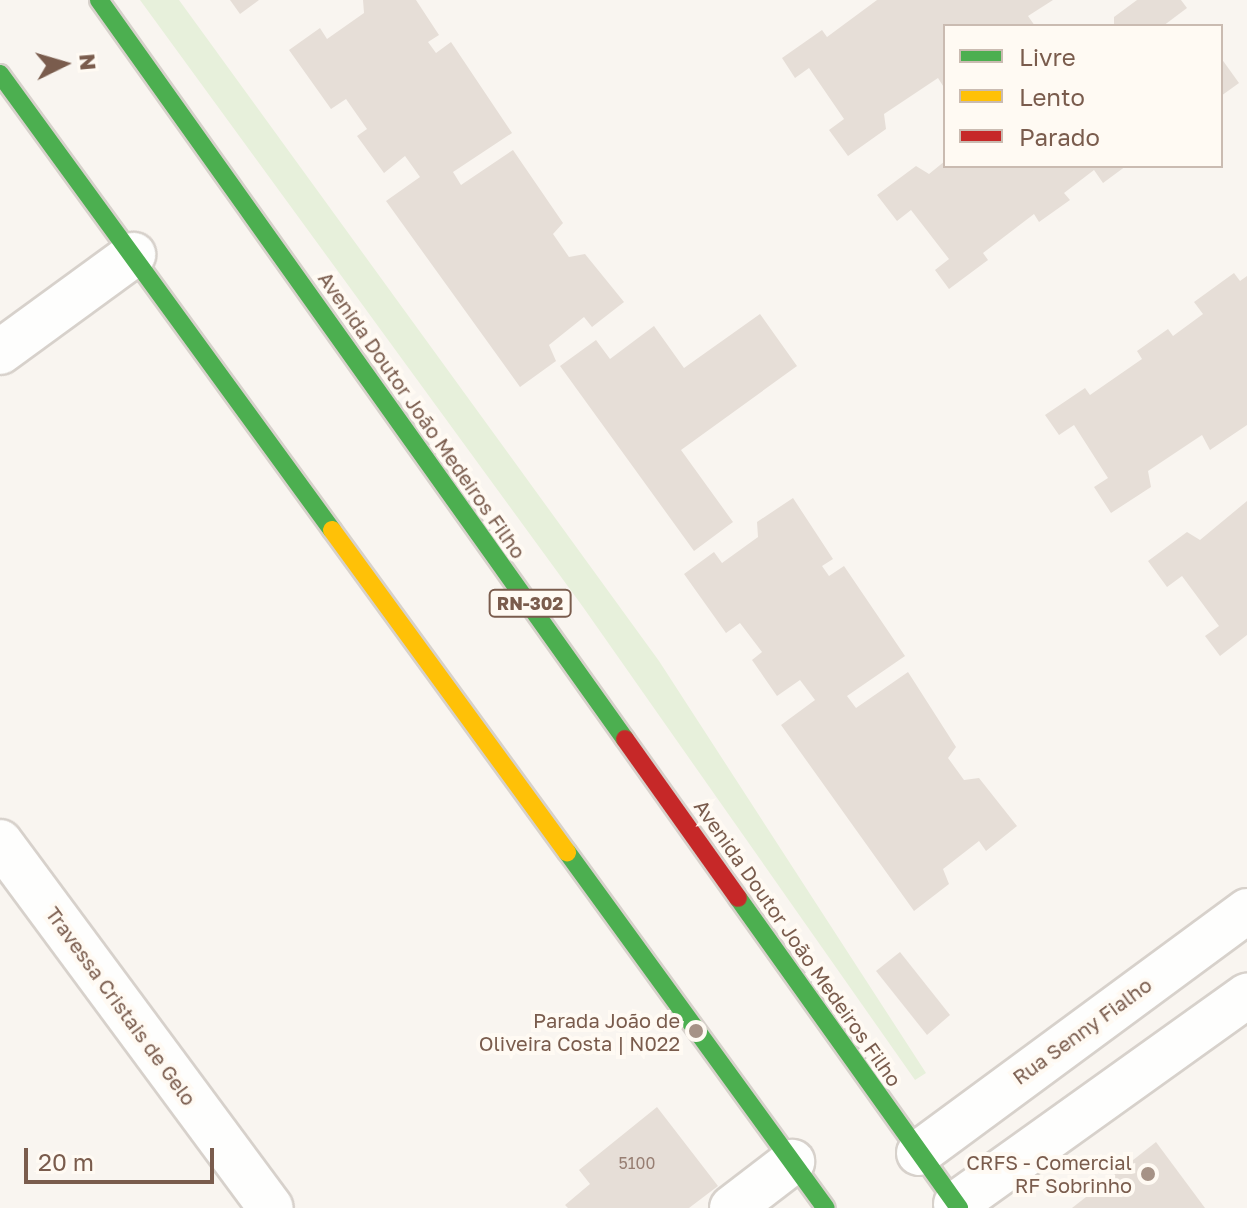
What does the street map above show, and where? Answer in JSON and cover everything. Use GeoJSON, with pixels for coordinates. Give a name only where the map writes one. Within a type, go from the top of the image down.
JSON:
{"type":"FeatureCollection","features":[{"type":"Feature","properties":{"kind":"main road","name":"Avenida Doutor João Medeiros Filho"},"geometry":{"type":"LineString","coordinates":[[99,0],[958,1206]]}},
{"type":"Feature","properties":{"kind":"main road"},"geometry":{"type":"LineString","coordinates":[[0,74],[826,1208]]}},
{"type":"Feature","properties":{"kind":"street"},"geometry":{"type":"LineString","coordinates":[[0,352],[133,255]]}},
{"type":"Feature","properties":{"kind":"street","name":"Travessa Cristais de Gelo"},"geometry":{"type":"LineString","coordinates":[[0,842],[271,1208]]}},
{"type":"Feature","properties":{"kind":"street","name":"Rua Senny Fialho"},"geometry":{"type":"LineString","coordinates":[[919,1153],[1247,911]]}},
{"type":"Feature","properties":{"kind":"street"},"geometry":{"type":"LineString","coordinates":[[958,1206],[1247,996]]}},
{"type":"Feature","properties":{"kind":"street"},"geometry":{"type":"LineString","coordinates":[[732,1208],[792,1162]]}},
{"type":"Feature","properties":{"kind":"green space"},"geometry":{"type":"Polygon","coordinates":[[[140,0],[179,0],[659,661],[926,1073],[915,1080],[583,607],[140,0]]]}},
{"type":"Feature","properties":{"kind":"building"},"geometry":{"type":"Polygon","coordinates":[[[230,0],[259,0],[240,14],[230,0]]]}},
{"type":"Feature","properties":{"kind":"building"},"geometry":{"type":"Polygon","coordinates":[[[363,0],[416,0],[439,35],[428,42],[436,53],[451,42],[512,133],[453,172],[461,185],[513,150],[563,223],[553,234],[569,257],[585,254],[624,302],[592,327],[584,317],[549,345],[556,361],[520,387],[386,201],[420,177],[405,156],[384,173],[357,136],[367,129],[346,99],[331,109],[289,50],[320,28],[327,39],[364,13],[363,0]]]}},
{"type":"Feature","properties":{"kind":"building"},"geometry":{"type":"Polygon","coordinates":[[[877,0],[1053,0],[1028,16],[1034,24],[943,24],[943,86],[938,78],[884,114],[886,129],[848,156],[829,130],[844,119],[809,68],[795,78],[782,58],[822,30],[827,37],[877,0]]]}},
{"type":"Feature","properties":{"kind":"building"},"geometry":{"type":"Polygon","coordinates":[[[1137,0],[1181,0],[1187,8],[1166,24],[1114,24],[1114,17],[1137,0]]]}},
{"type":"Feature","properties":{"kind":"building"},"geometry":{"type":"Polygon","coordinates":[[[1223,61],[1239,83],[1223,95],[1223,61]]]}},
{"type":"Feature","properties":{"kind":"building"},"geometry":{"type":"Polygon","coordinates":[[[943,163],[943,168],[1123,168],[1103,183],[1094,170],[1064,193],[1070,200],[1039,222],[1034,214],[983,253],[988,260],[949,289],[935,270],[949,259],[911,210],[897,221],[877,195],[916,166],[929,174],[943,163]]]}},
{"type":"Feature","properties":{"kind":"building"},"geometry":{"type":"Polygon","coordinates":[[[1234,273],[1240,281],[1247,276],[1247,425],[1210,450],[1202,435],[1148,471],[1151,487],[1111,513],[1094,487],[1108,478],[1074,425],[1059,435],[1045,415],[1085,388],[1090,395],[1142,359],[1137,351],[1168,329],[1173,336],[1203,314],[1194,302],[1234,273]]]}},
{"type":"Feature","properties":{"kind":"building"},"geometry":{"type":"Polygon","coordinates":[[[760,314],[797,366],[681,450],[733,522],[694,551],[560,366],[596,340],[610,359],[654,326],[684,368],[760,314]]]}},
{"type":"Feature","properties":{"kind":"building"},"geometry":{"type":"Polygon","coordinates":[[[793,498],[833,559],[822,566],[829,576],[844,566],[905,656],[847,696],[856,708],[908,672],[956,747],[948,758],[964,780],[979,778],[1017,826],[986,851],[979,841],[943,869],[949,884],[914,911],[781,725],[815,700],[800,680],[777,696],[752,660],[762,652],[740,623],[726,633],[684,574],[714,552],[722,563],[758,537],[757,522],[793,498]]]}},
{"type":"Feature","properties":{"kind":"building"},"geometry":{"type":"Polygon","coordinates":[[[1247,501],[1247,635],[1220,656],[1205,636],[1219,626],[1182,576],[1167,587],[1148,561],[1187,532],[1200,540],[1247,501]]]}},
{"type":"Feature","properties":{"kind":"building"},"geometry":{"type":"Polygon","coordinates":[[[900,952],[950,1015],[927,1035],[876,971],[900,952]]]}},
{"type":"Feature","properties":{"kind":"building"},"geometry":{"type":"Polygon","coordinates":[[[657,1107],[718,1186],[689,1208],[568,1208],[565,1205],[590,1184],[579,1170],[657,1107]]]}},
{"type":"Feature","properties":{"kind":"building","name":"CRFS - Comercial RF Sobrinho"},"geometry":{"type":"Polygon","coordinates":[[[1156,1142],[1205,1208],[1072,1208],[1156,1142]]]}},
{"type":"Feature","properties":{"kind":"traffic: fast"},"geometry":{"type":"LineString","coordinates":[[99,0],[625,739]]}},
{"type":"Feature","properties":{"kind":"traffic: fast"},"geometry":{"type":"LineString","coordinates":[[0,74],[332,530]]}},
{"type":"Feature","properties":{"kind":"traffic: fast"},"geometry":{"type":"LineString","coordinates":[[567,852],[826,1208]]}},
{"type":"Feature","properties":{"kind":"traffic: fast"},"geometry":{"type":"LineString","coordinates":[[738,898],[959,1208]]}},
{"type":"Feature","properties":{"kind":"traffic: slow"},"geometry":{"type":"LineString","coordinates":[[332,530],[567,852]]}},
{"type":"Feature","properties":{"kind":"traffic: jam"},"geometry":{"type":"LineString","coordinates":[[625,739],[738,898]]}},
{"type":"Feature","properties":{"kind":"place","name":"Parada João de Oliveira Costa | N022"},"geometry":{"type":"Point","coordinates":[696,1031]}},
{"type":"Feature","properties":{"kind":"place","name":"CRFS - Comercial RF Sobrinho"},"geometry":{"type":"Point","coordinates":[1148,1174]}}]}
